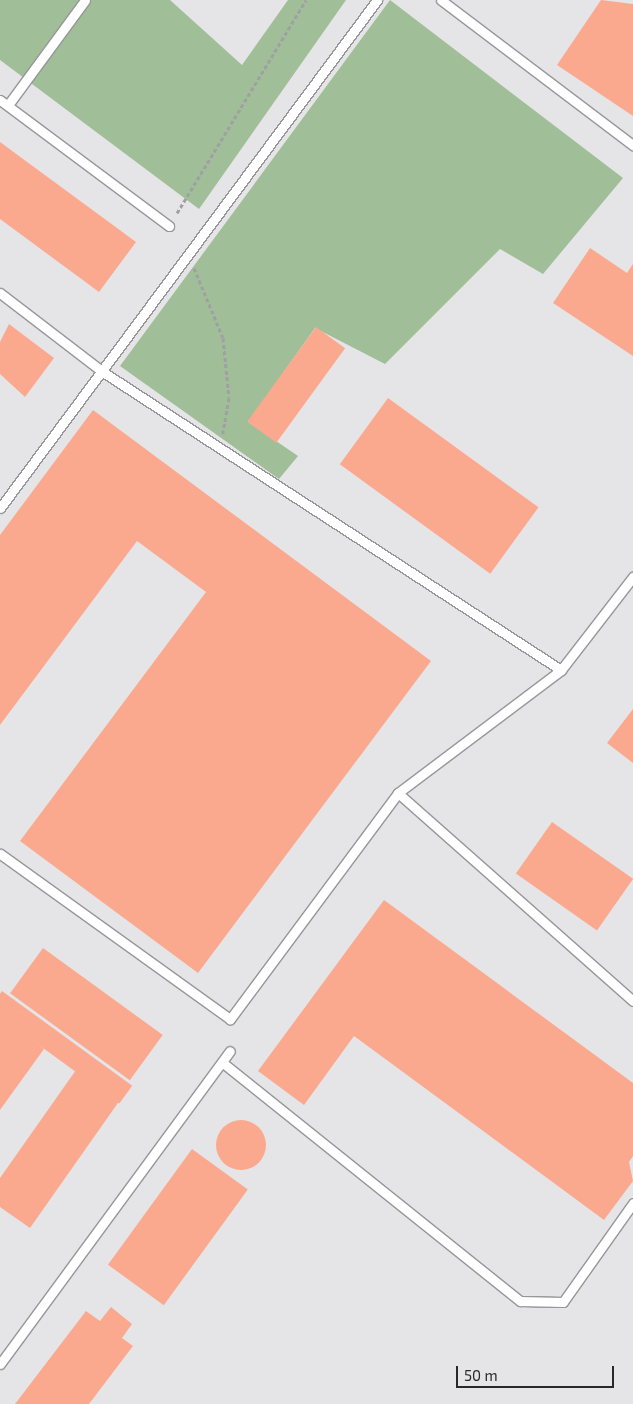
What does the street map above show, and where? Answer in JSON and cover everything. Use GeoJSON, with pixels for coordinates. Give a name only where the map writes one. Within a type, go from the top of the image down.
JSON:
{"type":"FeatureCollection","features":[{"type":"Feature","properties":{"kind":"lane"},"geometry":{"type":"LineString","coordinates":[[85,0],[4,103],[169,226]]}},
{"type":"Feature","properties":{"kind":"lane"},"geometry":{"type":"LineString","coordinates":[[0,508],[103,372],[377,0]]}},
{"type":"Feature","properties":{"kind":"lane"},"geometry":{"type":"LineString","coordinates":[[441,0],[633,145]]}},
{"type":"Feature","properties":{"kind":"lane"},"geometry":{"type":"LineString","coordinates":[[0,293],[103,372],[561,670]]}},
{"type":"Feature","properties":{"kind":"lane"},"geometry":{"type":"LineString","coordinates":[[0,854],[230,1020],[398,793],[561,670],[633,577]]}},
{"type":"Feature","properties":{"kind":"lane"},"geometry":{"type":"LineString","coordinates":[[398,793],[633,1001]]}},
{"type":"Feature","properties":{"kind":"lane"},"geometry":{"type":"LineString","coordinates":[[0,1364],[230,1051]]}},
{"type":"Feature","properties":{"kind":"lane"},"geometry":{"type":"LineString","coordinates":[[223,1063],[520,1301],[564,1302],[633,1203]]}},
{"type":"Feature","properties":{"kind":"path"},"geometry":{"type":"LineString","coordinates":[[169,226],[306,0]]}},
{"type":"Feature","properties":{"kind":"path"},"geometry":{"type":"LineString","coordinates":[[187,258],[201,278],[223,338],[229,398],[220,448]]}},
{"type":"Feature","properties":{"kind":"green space"},"geometry":{"type":"Polygon","coordinates":[[[0,0],[170,0],[242,65],[288,0],[346,0],[199,209],[0,60],[0,0]]]}},
{"type":"Feature","properties":{"kind":"green space"},"geometry":{"type":"Polygon","coordinates":[[[390,0],[623,178],[543,274],[500,249],[385,364],[315,328],[248,422],[298,456],[279,479],[120,366],[390,0]]]}},
{"type":"Feature","properties":{"kind":"building"},"geometry":{"type":"Polygon","coordinates":[[[601,0],[633,4],[633,116],[557,65],[601,0]]]}},
{"type":"Feature","properties":{"kind":"building"},"geometry":{"type":"Polygon","coordinates":[[[0,142],[136,242],[99,292],[0,219],[0,142]]]}},
{"type":"Feature","properties":{"kind":"building"},"geometry":{"type":"Polygon","coordinates":[[[590,248],[627,273],[633,264],[633,356],[553,303],[590,248]]]}},
{"type":"Feature","properties":{"kind":"building"},"geometry":{"type":"Polygon","coordinates":[[[9,324],[54,358],[25,397],[0,374],[0,342],[9,324]]]}},
{"type":"Feature","properties":{"kind":"building"},"geometry":{"type":"Polygon","coordinates":[[[316,327],[345,348],[276,443],[247,422],[316,327]]]}},
{"type":"Feature","properties":{"kind":"building"},"geometry":{"type":"Polygon","coordinates":[[[388,398],[538,507],[490,574],[340,464],[388,398]]]}},
{"type":"Feature","properties":{"kind":"building"},"geometry":{"type":"Polygon","coordinates":[[[93,410],[431,661],[198,973],[20,841],[206,592],[137,541],[0,725],[0,535],[93,410]]]}},
{"type":"Feature","properties":{"kind":"building"},"geometry":{"type":"Polygon","coordinates":[[[633,709],[633,763],[607,743],[633,709]]]}},
{"type":"Feature","properties":{"kind":"building"},"geometry":{"type":"Polygon","coordinates":[[[552,822],[633,879],[597,930],[516,874],[552,822]]]}},
{"type":"Feature","properties":{"kind":"building"},"geometry":{"type":"Polygon","coordinates":[[[384,900],[633,1083],[633,1156],[629,1162],[633,1181],[604,1220],[354,1036],[304,1105],[258,1071],[384,900]]]}},
{"type":"Feature","properties":{"kind":"building"},"geometry":{"type":"Polygon","coordinates":[[[43,948],[163,1035],[130,1080],[10,993],[43,948]]]}},
{"type":"Feature","properties":{"kind":"building"},"geometry":{"type":"Polygon","coordinates":[[[2,991],[132,1086],[119,1103],[0,1017],[0,994],[2,991]]]}},
{"type":"Feature","properties":{"kind":"building"},"geometry":{"type":"Polygon","coordinates":[[[0,1013],[44,1049],[0,1110],[0,1013]]]}},
{"type":"Feature","properties":{"kind":"building"},"geometry":{"type":"Polygon","coordinates":[[[76,1070],[120,1100],[30,1228],[0,1207],[0,1178],[76,1070]]]}},
{"type":"Feature","properties":{"kind":"building"},"geometry":{"type":"Polygon","coordinates":[[[236,1120],[246,1120],[259,1127],[266,1140],[266,1150],[259,1163],[246,1170],[236,1170],[227,1166],[220,1159],[216,1150],[216,1140],[220,1131],[227,1124],[236,1120]]]}},
{"type":"Feature","properties":{"kind":"building"},"geometry":{"type":"Polygon","coordinates":[[[192,1149],[248,1190],[164,1305],[108,1265],[192,1149]]]}},
{"type":"Feature","properties":{"kind":"building"},"geometry":{"type":"Polygon","coordinates":[[[111,1307],[132,1324],[122,1338],[133,1346],[89,1404],[15,1404],[86,1311],[100,1321],[111,1307]]]}}]}
